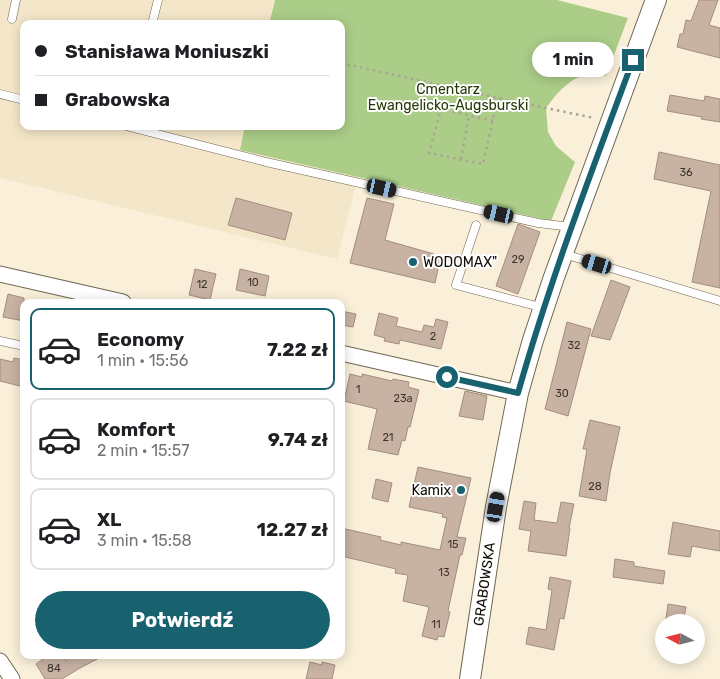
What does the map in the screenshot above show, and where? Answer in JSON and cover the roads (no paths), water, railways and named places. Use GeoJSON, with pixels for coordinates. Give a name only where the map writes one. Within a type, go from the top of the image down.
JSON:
{"type":"FeatureCollection","features":[{"type":"Feature","properties":{"kind":"street","name":"GRABOWSKA"},"geometry":{"type":"LineString","coordinates":[[470,679],[496,507],[518,393],[571,227],[655,2]]}},
{"type":"Feature","properties":{"kind":"street"},"geometry":{"type":"LineString","coordinates":[[0,274],[110,299]]}},
{"type":"Feature","properties":{"kind":"street"},"geometry":{"type":"LineString","coordinates":[[345,354],[518,393]]}},
{"type":"Feature","properties":{"kind":"street"},"geometry":{"type":"LineString","coordinates":[[0,661],[12,679]]}},
{"type":"Feature","properties":{"kind":"lane"},"geometry":{"type":"LineString","coordinates":[[12,19],[16,0]]}},
{"type":"Feature","properties":{"kind":"lane"},"geometry":{"type":"LineString","coordinates":[[153,20],[158,0]]}},
{"type":"Feature","properties":{"kind":"lane"},"geometry":{"type":"LineString","coordinates":[[0,94],[20,99]]}},
{"type":"Feature","properties":{"kind":"lane"},"geometry":{"type":"LineString","coordinates":[[142,130],[266,162],[538,223],[571,227]]}},
{"type":"Feature","properties":{"kind":"lane"},"geometry":{"type":"LineString","coordinates":[[476,225],[456,285],[544,308]]}},
{"type":"Feature","properties":{"kind":"lane"},"geometry":{"type":"LineString","coordinates":[[562,253],[720,301]]}},
{"type":"Feature","properties":{"kind":"lane"},"geometry":{"type":"LineString","coordinates":[[0,341],[20,345]]}},
{"type":"Feature","properties":{"kind":"place","name":"WODOMAX\""},"geometry":{"type":"Point","coordinates":[413,262]}},
{"type":"Feature","properties":{"kind":"place","name":"Kamix"},"geometry":{"type":"Point","coordinates":[461,490]}},
{"type":"Feature","properties":{"kind":"park label","name":"Cmentarz Ewangelicko-Augsburski"},"geometry":{"type":"Point","coordinates":[448,98]}}]}
